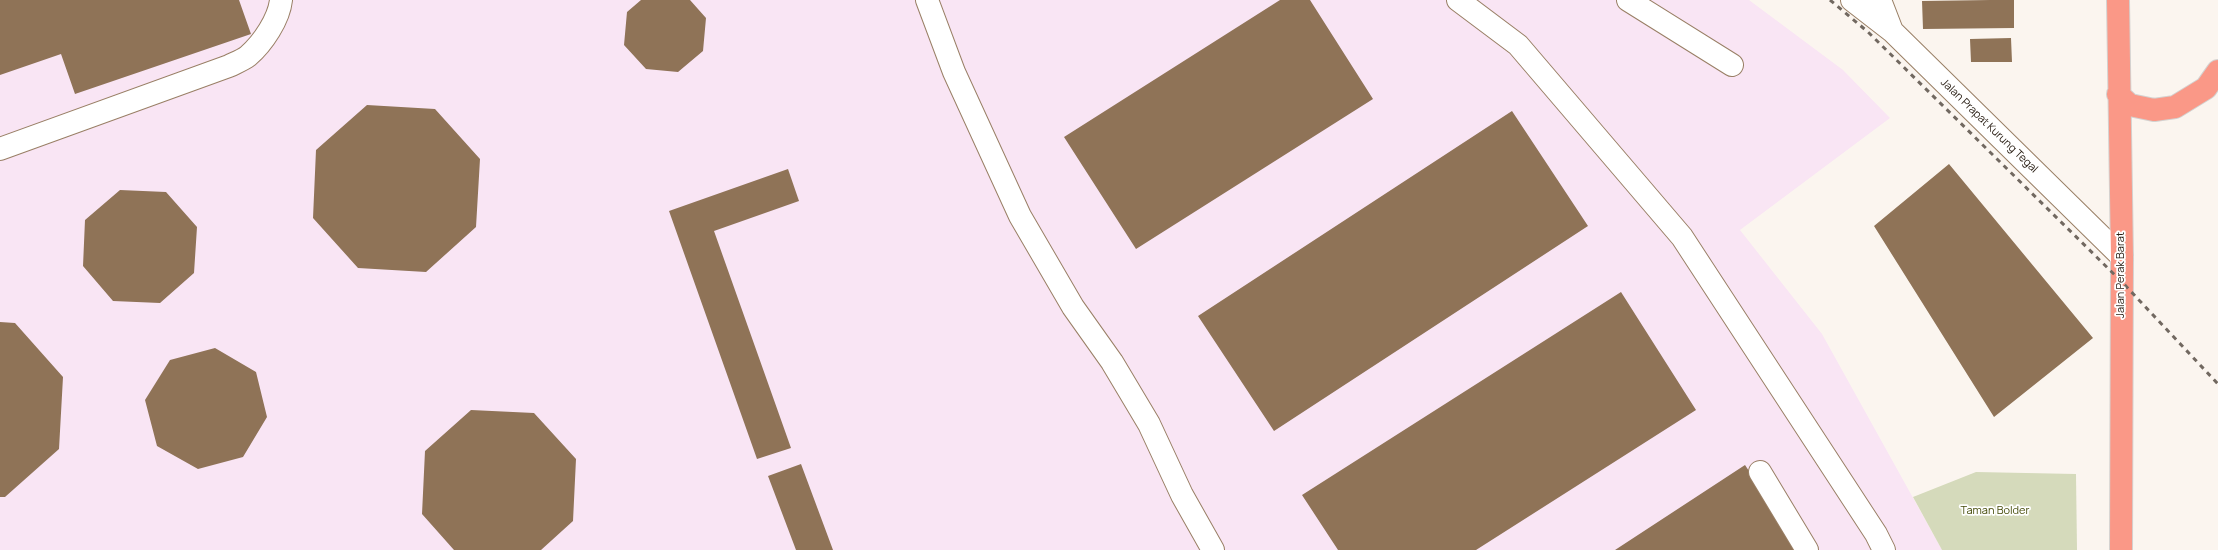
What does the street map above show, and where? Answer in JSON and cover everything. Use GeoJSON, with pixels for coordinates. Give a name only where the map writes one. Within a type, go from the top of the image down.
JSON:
{"type":"FeatureCollection","features":[{"type":"Feature","properties":{"kind":"highway","name":"Jalan Perak Barat"},"geometry":{"type":"LineString","coordinates":[[2118,0],[2118,94],[2122,257],[2121,550]]}},
{"type":"Feature","properties":{"kind":"highway"},"geometry":{"type":"LineString","coordinates":[[2118,94],[2130,105],[2154,110],[2175,107],[2206,88],[2218,71]]}},
{"type":"Feature","properties":{"kind":"lane"},"geometry":{"type":"LineString","coordinates":[[0,149],[229,66],[241,60],[247,56],[265,36],[280,7],[281,0]]}},
{"type":"Feature","properties":{"kind":"lane"},"geometry":{"type":"LineString","coordinates":[[927,0],[954,72],[1020,216],[1073,307],[1112,362],[1149,424],[1182,495],[1213,550]]}},
{"type":"Feature","properties":{"kind":"lane"},"geometry":{"type":"LineString","coordinates":[[1458,0],[1518,45],[1682,237],[1876,534],[1884,550]]}},
{"type":"Feature","properties":{"kind":"lane"},"geometry":{"type":"LineString","coordinates":[[1628,0],[1732,65]]}},
{"type":"Feature","properties":{"kind":"lane","name":"Jalan Prapat Kurung Tegal"},"geometry":{"type":"LineString","coordinates":[[1852,0],[1892,31],[2122,257]]}},
{"type":"Feature","properties":{"kind":"lane"},"geometry":{"type":"LineString","coordinates":[[1880,0],[1892,31]]}},
{"type":"Feature","properties":{"kind":"lane"},"geometry":{"type":"LineString","coordinates":[[1760,472],[1807,550]]}},
{"type":"Feature","properties":{"kind":"shaded area"},"geometry":{"type":"Polygon","coordinates":[[[0,0],[1749,0],[1843,70],[1890,118],[1740,230],[1822,334],[1942,550],[0,550],[0,0]]]}},
{"type":"Feature","properties":{"kind":"green space","name":"Taman Bolder"},"geometry":{"type":"Polygon","coordinates":[[[1976,472],[2076,474],[2077,550],[1942,550],[1913,497],[1976,472]]]}},
{"type":"Feature","properties":{"kind":"building"},"geometry":{"type":"Polygon","coordinates":[[[0,0],[239,0],[251,34],[75,94],[61,54],[0,75],[0,0]]]}},
{"type":"Feature","properties":{"kind":"building"},"geometry":{"type":"Polygon","coordinates":[[[641,0],[690,0],[706,18],[703,51],[678,72],[646,69],[624,45],[627,12],[641,0]]]}},
{"type":"Feature","properties":{"kind":"building"},"geometry":{"type":"Polygon","coordinates":[[[1280,0],[1310,0],[1373,99],[1136,249],[1064,137],[1280,0]]]}},
{"type":"Feature","properties":{"kind":"building"},"geometry":{"type":"Polygon","coordinates":[[[2014,0],[2014,28],[1923,29],[1922,1],[2014,0]]]}},
{"type":"Feature","properties":{"kind":"building"},"geometry":{"type":"Polygon","coordinates":[[[2011,38],[2012,62],[1971,62],[1970,39],[2011,38]]]}},
{"type":"Feature","properties":{"kind":"building"},"geometry":{"type":"Polygon","coordinates":[[[367,105],[435,109],[480,159],[476,227],[426,272],[358,268],[313,218],[316,150],[367,105]]]}},
{"type":"Feature","properties":{"kind":"building"},"geometry":{"type":"Polygon","coordinates":[[[1512,111],[1588,226],[1274,431],[1198,316],[1512,111]]]}},
{"type":"Feature","properties":{"kind":"building"},"geometry":{"type":"Polygon","coordinates":[[[1949,164],[2093,338],[1994,417],[1874,226],[1949,164]]]}},
{"type":"Feature","properties":{"kind":"building"},"geometry":{"type":"Polygon","coordinates":[[[788,169],[799,201],[714,231],[791,448],[757,459],[669,211],[788,169]]]}},
{"type":"Feature","properties":{"kind":"building"},"geometry":{"type":"Polygon","coordinates":[[[120,190],[166,192],[197,227],[194,273],[160,303],[113,301],[83,266],[85,220],[120,190]]]}},
{"type":"Feature","properties":{"kind":"building"},"geometry":{"type":"Polygon","coordinates":[[[1621,292],[1696,410],[1476,550],[1338,550],[1302,495],[1621,292]]]}},
{"type":"Feature","properties":{"kind":"building"},"geometry":{"type":"Polygon","coordinates":[[[0,322],[15,323],[63,377],[59,449],[5,497],[0,497],[0,322]]]}},
{"type":"Feature","properties":{"kind":"building"},"geometry":{"type":"Polygon","coordinates":[[[215,348],[256,372],[267,417],[243,457],[198,469],[157,446],[145,400],[170,360],[215,348]]]}},
{"type":"Feature","properties":{"kind":"building"},"geometry":{"type":"Polygon","coordinates":[[[471,410],[534,413],[576,459],[573,521],[541,550],[454,550],[422,514],[425,451],[471,410]]]}},
{"type":"Feature","properties":{"kind":"building"},"geometry":{"type":"Polygon","coordinates":[[[801,464],[833,550],[796,550],[768,476],[801,464]]]}},
{"type":"Feature","properties":{"kind":"building"},"geometry":{"type":"Polygon","coordinates":[[[1745,465],[1801,550],[1615,550],[1745,465]]]}},
{"type":"Feature","properties":{"kind":"railway"},"geometry":{"type":"LineString","coordinates":[[1830,0],[1868,32],[2122,282],[2218,384]]}}]}
